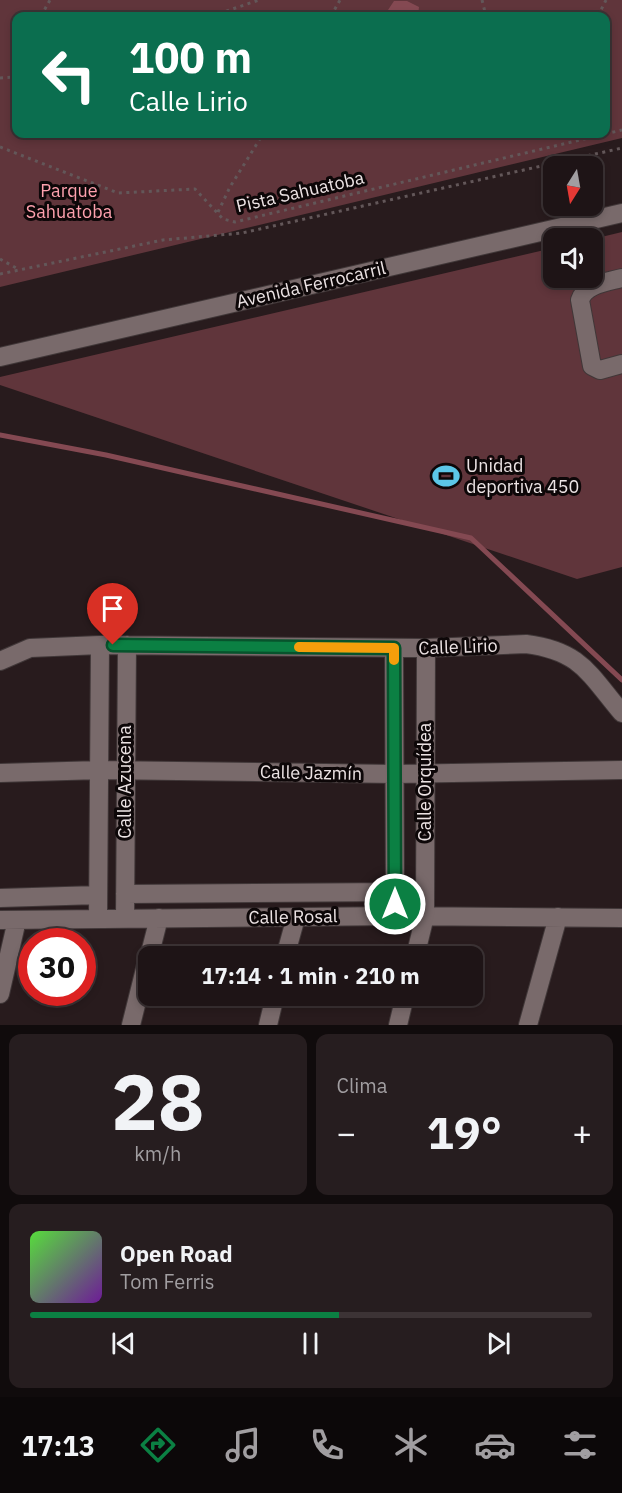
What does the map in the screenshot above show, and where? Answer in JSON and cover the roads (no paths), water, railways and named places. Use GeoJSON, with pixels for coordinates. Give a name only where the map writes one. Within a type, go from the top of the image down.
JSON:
{"type":"FeatureCollection","features":[{"type":"Feature","properties":{"kind":"street","name":"Avenida Ferrocarril"},"geometry":{"type":"LineString","coordinates":[[0,357],[622,213]]}},
{"type":"Feature","properties":{"kind":"street"},"geometry":{"type":"LineString","coordinates":[[622,278],[591,287],[582,294],[580,300],[592,366],[600,370],[622,364]]}},
{"type":"Feature","properties":{"kind":"street","name":"Calle Lirio"},"geometry":{"type":"LineString","coordinates":[[0,661],[30,648],[100,645],[426,648],[526,644],[542,646],[573,657],[584,666],[622,713]]}},
{"type":"Feature","properties":{"kind":"street","name":"Calle Azucena"},"geometry":{"type":"LineString","coordinates":[[98,918],[100,645]]}},
{"type":"Feature","properties":{"kind":"street","name":"Calle Azucena"},"geometry":{"type":"LineString","coordinates":[[124,919],[127,645]]}},
{"type":"Feature","properties":{"kind":"street"},"geometry":{"type":"LineString","coordinates":[[394,648],[395,916]]}},
{"type":"Feature","properties":{"kind":"street","name":"Calle Orquídea"},"geometry":{"type":"LineString","coordinates":[[418,946],[425,916],[426,648]]}},
{"type":"Feature","properties":{"kind":"street","name":"Calle Jazmín"},"geometry":{"type":"LineString","coordinates":[[0,773],[100,770],[395,774],[622,770]]}},
{"type":"Feature","properties":{"kind":"street","name":"Calle Rosal"},"geometry":{"type":"LineString","coordinates":[[125,894],[395,892]]}},
{"type":"Feature","properties":{"kind":"street"},"geometry":{"type":"LineString","coordinates":[[0,898],[98,896]]}},
{"type":"Feature","properties":{"kind":"street","name":"Calle Rosal"},"geometry":{"type":"LineString","coordinates":[[9,920],[395,916],[622,918]]}},
{"type":"Feature","properties":{"kind":"street"},"geometry":{"type":"LineString","coordinates":[[288,946],[296,917]]}},
{"type":"Feature","properties":{"kind":"street"},"geometry":{"type":"LineString","coordinates":[[533,1024],[558,917]]}},
{"type":"Feature","properties":{"kind":"street"},"geometry":{"type":"LineString","coordinates":[[151,946],[159,918]]}},
{"type":"Feature","properties":{"kind":"street"},"geometry":{"type":"LineString","coordinates":[[0,994],[9,920]]}},
{"type":"Feature","properties":{"kind":"street"},"geometry":{"type":"LineString","coordinates":[[130,1025],[138,995]]}},
{"type":"Feature","properties":{"kind":"street"},"geometry":{"type":"LineString","coordinates":[[268,1025],[273,1006]]}},
{"type":"Feature","properties":{"kind":"street"},"geometry":{"type":"LineString","coordinates":[[398,1025],[403,1006]]}},
{"type":"Feature","properties":{"kind":"waterway"},"geometry":{"type":"LineString","coordinates":[[0,435],[106,455],[471,538],[622,680]]}},
{"type":"Feature","properties":{"kind":"place","name":"Unidad deportiva 450"},"geometry":{"type":"Point","coordinates":[446,476]}},
{"type":"Feature","properties":{"kind":"park label","name":"Parque Sahuatoba"},"geometry":{"type":"Point","coordinates":[69,201]}}]}
